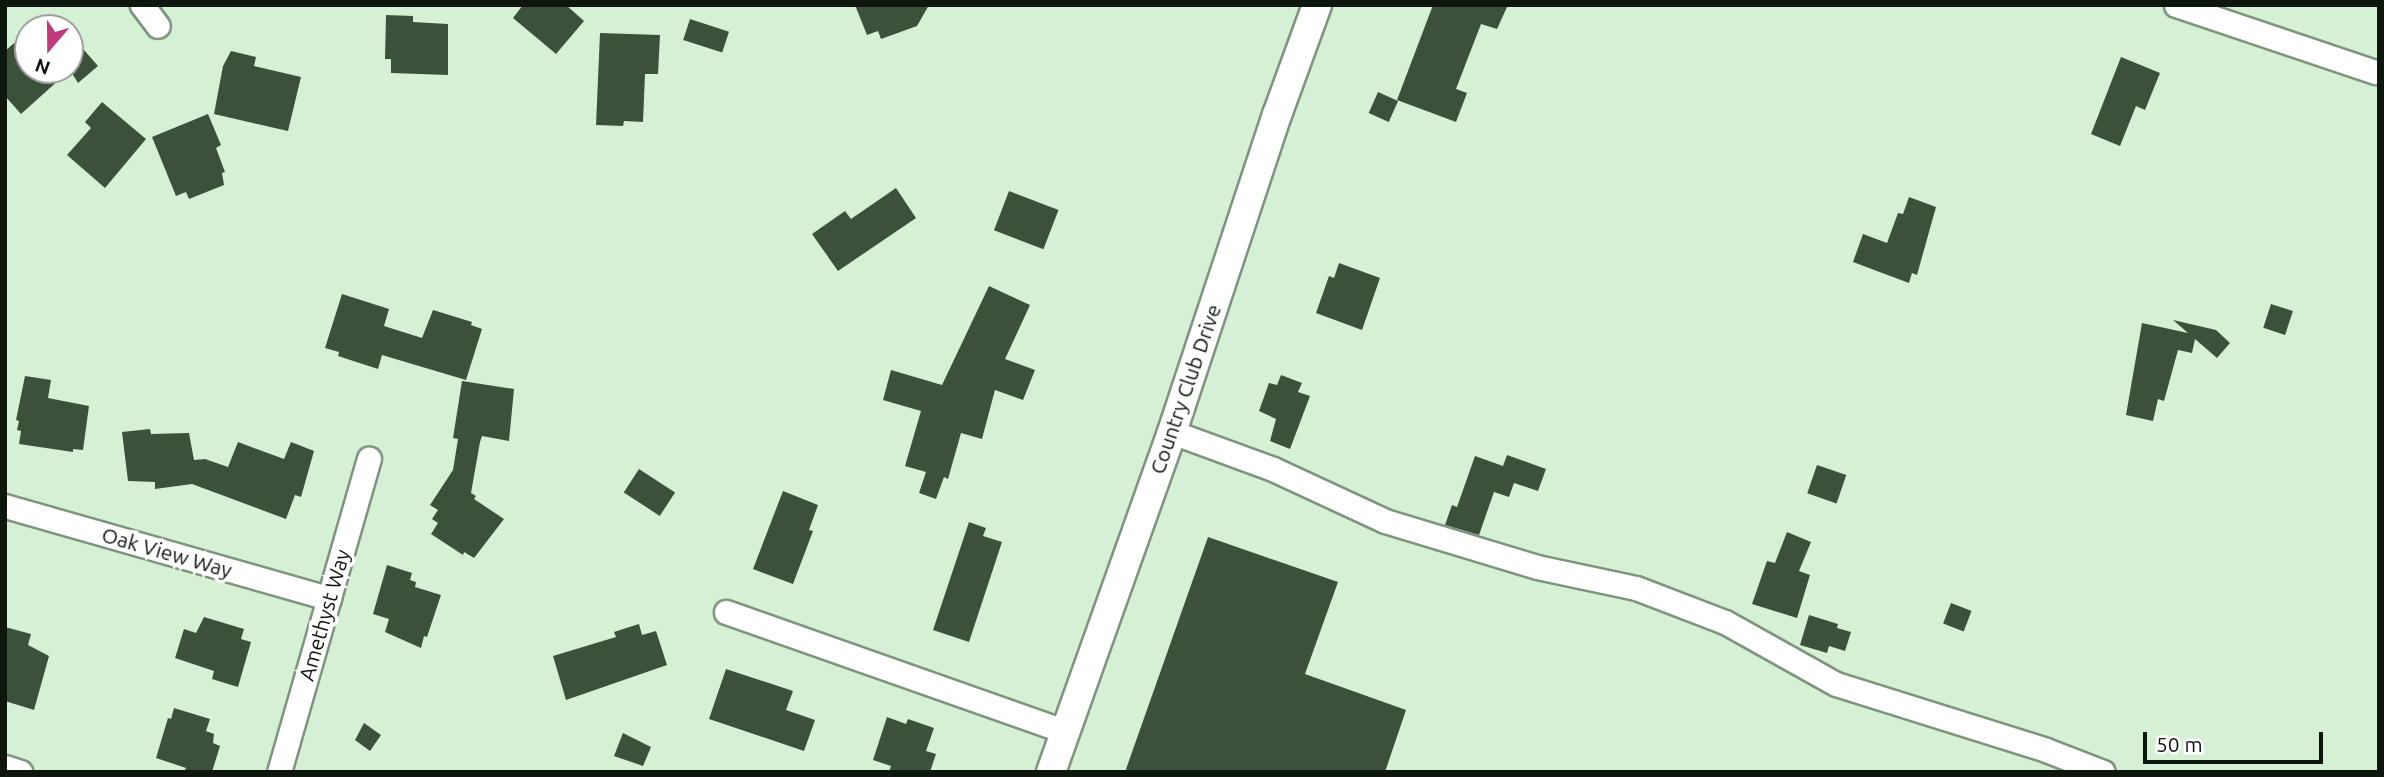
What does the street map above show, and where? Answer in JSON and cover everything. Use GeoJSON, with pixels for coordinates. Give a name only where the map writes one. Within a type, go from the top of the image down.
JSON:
{"type":"FeatureCollection","features":[{"type":"Feature","properties":{"kind":"street"},"geometry":{"type":"LineString","coordinates":[[142,5],[158,26]]}},
{"type":"Feature","properties":{"kind":"street","name":"Country Club Drive"},"geometry":{"type":"LineString","coordinates":[[1051,772],[1172,432],[1277,115],[1317,5]]}},
{"type":"Feature","properties":{"kind":"street"},"geometry":{"type":"LineString","coordinates":[[2176,5],[2375,72]]}},
{"type":"Feature","properties":{"kind":"street"},"geometry":{"type":"LineString","coordinates":[[1172,432],[1273,469],[1385,521],[1537,567],[1636,588],[1725,622],[1836,684],[2103,772]]}},
{"type":"Feature","properties":{"kind":"street","name":"Amethyst Way"},"geometry":{"type":"LineString","coordinates":[[279,772],[369,459]]}},
{"type":"Feature","properties":{"kind":"street","name":"Oak View Way"},"geometry":{"type":"LineString","coordinates":[[5,506],[329,598]]}},
{"type":"Feature","properties":{"kind":"street"},"geometry":{"type":"LineString","coordinates":[[726,612],[1066,732]]}},
{"type":"Feature","properties":{"kind":"street"},"geometry":{"type":"LineString","coordinates":[[5,767],[20,772]]}},
{"type":"Feature","properties":{"kind":"building"},"geometry":{"type":"Polygon","coordinates":[[[523,5],[566,5],[584,21],[556,54],[513,18],[523,5]]]}},
{"type":"Feature","properties":{"kind":"building"},"geometry":{"type":"Polygon","coordinates":[[[855,5],[929,5],[917,26],[881,39],[878,31],[867,35],[855,5]]]}},
{"type":"Feature","properties":{"kind":"building"},"geometry":{"type":"Polygon","coordinates":[[[1433,5],[1508,5],[1497,29],[1481,24],[1456,89],[1467,93],[1456,122],[1397,100],[1433,5]]]}},
{"type":"Feature","properties":{"kind":"building"},"geometry":{"type":"Polygon","coordinates":[[[386,15],[413,16],[413,22],[448,24],[448,75],[391,73],[391,59],[385,59],[386,15]]]}},
{"type":"Feature","properties":{"kind":"building"},"geometry":{"type":"Polygon","coordinates":[[[690,19],[729,32],[722,53],[683,40],[690,19]]]}},
{"type":"Feature","properties":{"kind":"building"},"geometry":{"type":"Polygon","coordinates":[[[600,33],[660,35],[658,74],[645,74],[643,122],[624,121],[623,126],[596,125],[600,33]]]}},
{"type":"Feature","properties":{"kind":"building"},"geometry":{"type":"Polygon","coordinates":[[[14,43],[14,84],[54,84],[21,114],[5,96],[5,51],[14,43]]]}},
{"type":"Feature","properties":{"kind":"building"},"geometry":{"type":"Polygon","coordinates":[[[84,50],[98,66],[84,78],[84,50]]]}},
{"type":"Feature","properties":{"kind":"building"},"geometry":{"type":"Polygon","coordinates":[[[231,51],[256,57],[254,66],[301,77],[288,131],[214,114],[223,66],[231,51]]]}},
{"type":"Feature","properties":{"kind":"building"},"geometry":{"type":"Polygon","coordinates":[[[2121,57],[2160,73],[2145,110],[2136,106],[2120,146],[2091,134],[2121,57]]]}},
{"type":"Feature","properties":{"kind":"building"},"geometry":{"type":"Polygon","coordinates":[[[1378,92],[1398,101],[1389,122],[1369,113],[1378,92]]]}},
{"type":"Feature","properties":{"kind":"building"},"geometry":{"type":"Polygon","coordinates":[[[102,102],[146,139],[105,188],[67,155],[91,128],[85,122],[102,102]]]}},
{"type":"Feature","properties":{"kind":"building"},"geometry":{"type":"Polygon","coordinates":[[[208,114],[221,145],[216,148],[225,172],[222,173],[224,185],[189,199],[186,192],[176,196],[152,137],[208,114]]]}},
{"type":"Feature","properties":{"kind":"building"},"geometry":{"type":"Polygon","coordinates":[[[896,188],[916,218],[838,271],[812,234],[845,211],[851,219],[896,188]]]}},
{"type":"Feature","properties":{"kind":"building"},"geometry":{"type":"Polygon","coordinates":[[[1009,191],[1058,210],[1043,249],[994,230],[1009,191]]]}},
{"type":"Feature","properties":{"kind":"building"},"geometry":{"type":"Polygon","coordinates":[[[1909,197],[1936,207],[1917,275],[1912,273],[1909,283],[1853,262],[1863,234],[1887,243],[1898,213],[1903,214],[1909,197]]]}},
{"type":"Feature","properties":{"kind":"building"},"geometry":{"type":"Polygon","coordinates":[[[1339,263],[1380,278],[1362,330],[1316,313],[1329,276],[1334,278],[1339,263]]]}},
{"type":"Feature","properties":{"kind":"building"},"geometry":{"type":"Polygon","coordinates":[[[989,286],[1030,305],[1005,359],[1035,370],[1023,400],[995,390],[982,439],[961,433],[948,479],[944,477],[936,499],[919,493],[926,472],[905,466],[921,411],[883,400],[891,370],[942,385],[989,286]]]}},
{"type":"Feature","properties":{"kind":"building"},"geometry":{"type":"Polygon","coordinates":[[[342,294],[389,309],[384,326],[422,338],[433,310],[472,322],[471,325],[482,329],[466,380],[382,355],[378,369],[338,356],[339,352],[325,348],[342,294]]]}},
{"type":"Feature","properties":{"kind":"building"},"geometry":{"type":"Polygon","coordinates":[[[2271,304],[2293,311],[2285,335],[2263,328],[2271,304]]]}},
{"type":"Feature","properties":{"kind":"building"},"geometry":{"type":"Polygon","coordinates":[[[2173,320],[2216,330],[2230,343],[2217,358],[2195,339],[2192,353],[2178,350],[2164,401],[2158,399],[2153,421],[2126,415],[2142,323],[2188,333],[2173,320]]]}},
{"type":"Feature","properties":{"kind":"building"},"geometry":{"type":"Polygon","coordinates":[[[1281,375],[1302,383],[1298,392],[1310,396],[1290,449],[1270,441],[1276,419],[1259,411],[1269,383],[1277,385],[1281,375]]]}},
{"type":"Feature","properties":{"kind":"building"},"geometry":{"type":"Polygon","coordinates":[[[25,376],[51,380],[48,398],[89,406],[83,450],[73,449],[73,452],[19,444],[21,431],[17,430],[19,421],[16,420],[25,376]]]}},
{"type":"Feature","properties":{"kind":"building"},"geometry":{"type":"Polygon","coordinates":[[[462,381],[514,389],[509,441],[482,436],[480,442],[471,493],[476,496],[474,499],[504,519],[474,558],[464,552],[463,555],[431,534],[438,523],[432,519],[438,510],[430,505],[453,470],[458,439],[453,438],[462,381]]]}},
{"type":"Feature","properties":{"kind":"building"},"geometry":{"type":"Polygon","coordinates":[[[150,429],[151,434],[189,433],[194,460],[205,459],[228,467],[238,442],[284,459],[291,442],[314,451],[301,497],[295,495],[286,519],[192,484],[155,489],[155,482],[128,481],[122,432],[150,429]]]}},
{"type":"Feature","properties":{"kind":"building"},"geometry":{"type":"Polygon","coordinates":[[[1507,455],[1546,469],[1538,491],[1514,483],[1509,497],[1494,492],[1479,535],[1445,525],[1452,505],[1457,507],[1475,456],[1503,466],[1507,455]]]}},
{"type":"Feature","properties":{"kind":"building"},"geometry":{"type":"Polygon","coordinates":[[[1817,465],[1846,475],[1837,503],[1807,493],[1817,465]]]}},
{"type":"Feature","properties":{"kind":"building"},"geometry":{"type":"Polygon","coordinates":[[[639,469],[675,492],[660,516],[624,492],[639,469]]]}},
{"type":"Feature","properties":{"kind":"building"},"geometry":{"type":"Polygon","coordinates":[[[783,491],[818,505],[809,530],[813,531],[793,584],[753,569],[783,491]]]}},
{"type":"Feature","properties":{"kind":"building"},"geometry":{"type":"Polygon","coordinates":[[[969,522],[986,528],[983,536],[1002,542],[969,642],[933,630],[969,522]]]}},
{"type":"Feature","properties":{"kind":"building"},"geometry":{"type":"Polygon","coordinates":[[[1787,532],[1811,542],[1799,571],[1810,575],[1797,618],[1752,604],[1767,561],[1775,563],[1787,532]]]}},
{"type":"Feature","properties":{"kind":"building"},"geometry":{"type":"Polygon","coordinates":[[[1208,537],[1338,582],[1305,674],[1406,710],[1385,772],[1125,772],[1208,537]]]}},
{"type":"Feature","properties":{"kind":"building"},"geometry":{"type":"Polygon","coordinates":[[[387,565],[412,573],[410,580],[416,582],[415,587],[441,595],[421,648],[385,632],[389,619],[373,614],[387,565]]]}},
{"type":"Feature","properties":{"kind":"building"},"geometry":{"type":"Polygon","coordinates":[[[1951,603],[1972,611],[1964,631],[1943,624],[1951,603]]]}},
{"type":"Feature","properties":{"kind":"building"},"geometry":{"type":"Polygon","coordinates":[[[1809,615],[1838,624],[1837,628],[1851,632],[1845,651],[1829,646],[1827,653],[1800,645],[1809,615]]]}},
{"type":"Feature","properties":{"kind":"building"},"geometry":{"type":"Polygon","coordinates":[[[204,617],[244,629],[241,639],[251,642],[238,687],[212,679],[214,671],[175,658],[184,629],[196,633],[204,617]]]}},
{"type":"Feature","properties":{"kind":"building"},"geometry":{"type":"Polygon","coordinates":[[[639,624],[642,635],[656,631],[667,665],[566,700],[553,656],[616,637],[614,632],[639,624]]]}},
{"type":"Feature","properties":{"kind":"building"},"geometry":{"type":"Polygon","coordinates":[[[5,627],[31,634],[28,645],[49,656],[34,710],[5,701],[5,627]]]}},
{"type":"Feature","properties":{"kind":"building"},"geometry":{"type":"Polygon","coordinates":[[[726,669],[793,691],[786,710],[815,720],[804,751],[709,719],[726,669]]]}},
{"type":"Feature","properties":{"kind":"building"},"geometry":{"type":"Polygon","coordinates":[[[174,708],[210,719],[206,731],[214,734],[213,743],[220,746],[212,772],[184,772],[186,768],[156,758],[168,718],[171,719],[174,708]]]}},
{"type":"Feature","properties":{"kind":"building"},"geometry":{"type":"Polygon","coordinates":[[[887,717],[906,724],[908,719],[934,728],[926,751],[936,754],[930,772],[889,772],[891,766],[873,760],[887,717]]]}},
{"type":"Feature","properties":{"kind":"building"},"geometry":{"type":"Polygon","coordinates":[[[364,723],[381,735],[370,751],[355,740],[364,723]]]}},
{"type":"Feature","properties":{"kind":"building"},"geometry":{"type":"Polygon","coordinates":[[[623,733],[651,747],[643,766],[614,756],[623,733]]]}}]}
